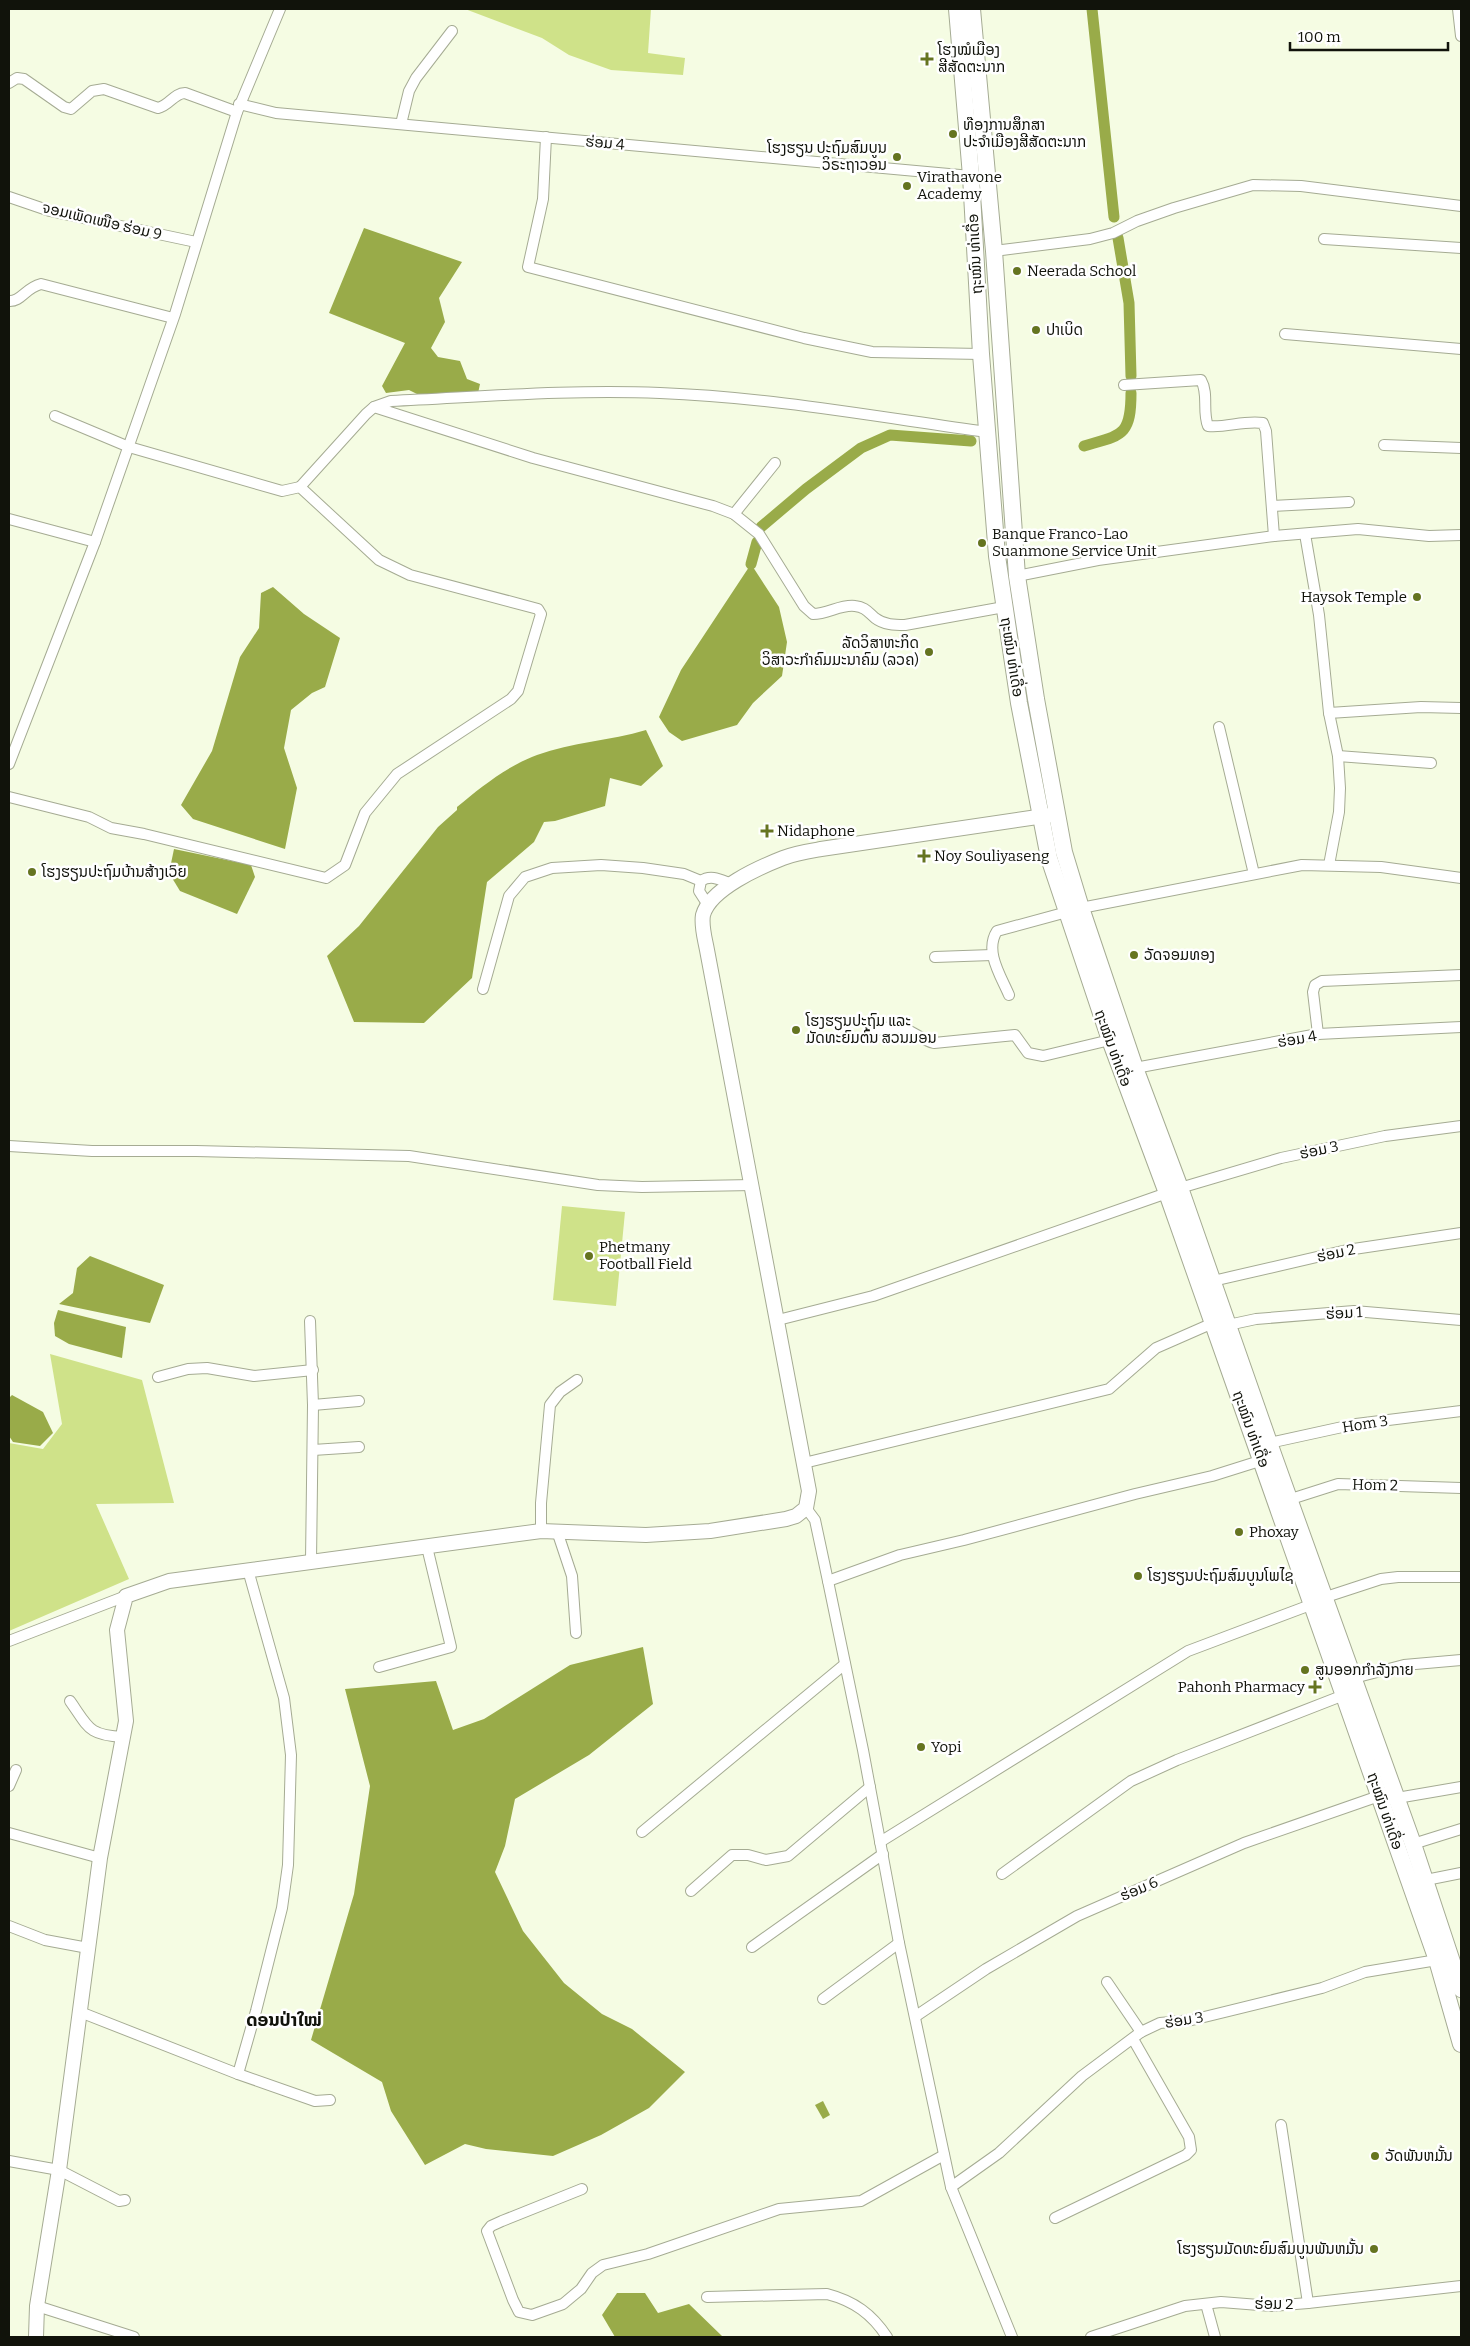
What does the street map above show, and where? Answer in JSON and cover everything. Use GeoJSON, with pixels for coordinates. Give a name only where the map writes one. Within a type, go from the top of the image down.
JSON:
{"type":"FeatureCollection","features":[{"type":"Feature","properties":{"kind":"main road","name":"ຖະໝົນ ທ່າເດື່ອ"},"geometry":{"type":"LineString","coordinates":[[957,9],[979,176],[994,251],[1017,576],[1056,814],[1074,910],[1110,1040],[1213,1281],[1221,1324]]}},
{"type":"Feature","properties":{"kind":"main road","name":"ຖະໝົນ ທ່າເດື່ອ"},"geometry":{"type":"LineString","coordinates":[[972,9],[979,176],[981,354],[997,556],[1004,607],[1049,858],[1074,910],[1135,1068],[1174,1190],[1319,1601],[1354,1678],[1426,1880],[1461,1989]]}},
{"type":"Feature","properties":{"kind":"main road","name":"ຖະໝົນ ທ່າເດື່ອ"},"geometry":{"type":"LineString","coordinates":[[1268,1453],[1290,1498],[1344,1695],[1379,1796],[1450,1955],[1461,2044]]}},
{"type":"Feature","properties":{"kind":"street"},"geometry":{"type":"LineString","coordinates":[[9,764],[95,542],[129,447],[173,318],[238,108],[280,9]]}},
{"type":"Feature","properties":{"kind":"street"},"geometry":{"type":"LineString","coordinates":[[1458,9],[1461,36]]}},
{"type":"Feature","properties":{"kind":"street"},"geometry":{"type":"LineString","coordinates":[[401,124],[409,91],[416,78],[452,31]]}},
{"type":"Feature","properties":{"kind":"street","name":"ຮ່ອມ 4"},"geometry":{"type":"LineString","coordinates":[[9,83],[17,78],[24,79],[64,107],[71,109],[98,89],[104,89],[158,108],[178,94],[185,93],[238,108],[276,113],[979,176]]}},
{"type":"Feature","properties":{"kind":"street"},"geometry":{"type":"LineString","coordinates":[[546,137],[543,199],[528,266],[804,338],[862,350],[911,354],[981,354]]}},
{"type":"Feature","properties":{"kind":"street"},"geometry":{"type":"LineString","coordinates":[[994,251],[1090,239],[1113,233],[1137,220],[1253,185],[1301,186],[1461,206]]}},
{"type":"Feature","properties":{"kind":"street","name":"ຈອມເພັດເໜືອ ຮ່ອມ 9"},"geometry":{"type":"LineString","coordinates":[[9,197],[50,211],[196,242]]}},
{"type":"Feature","properties":{"kind":"street"},"geometry":{"type":"LineString","coordinates":[[1324,239],[1461,248]]}},
{"type":"Feature","properties":{"kind":"street"},"geometry":{"type":"LineString","coordinates":[[9,301],[17,300],[30,287],[41,284],[173,318]]}},
{"type":"Feature","properties":{"kind":"street"},"geometry":{"type":"LineString","coordinates":[[1285,334],[1461,349]]}},
{"type":"Feature","properties":{"kind":"street"},"geometry":{"type":"LineString","coordinates":[[1124,385],[1201,380],[1205,386],[1205,419],[1208,426],[1217,427],[1254,421],[1263,423],[1266,431],[1274,536]]}},
{"type":"Feature","properties":{"kind":"street"},"geometry":{"type":"LineString","coordinates":[[55,416],[129,447],[282,491],[300,486],[374,407],[400,400],[522,394],[659,393],[739,399],[987,432]]}},
{"type":"Feature","properties":{"kind":"street"},"geometry":{"type":"LineString","coordinates":[[374,407],[533,458],[713,506],[734,514],[759,534],[804,606],[813,614],[825,614],[840,607],[854,605],[867,609],[876,619],[890,625],[905,625],[1004,607]]}},
{"type":"Feature","properties":{"kind":"street"},"geometry":{"type":"LineString","coordinates":[[1384,445],[1461,448]]}},
{"type":"Feature","properties":{"kind":"street"},"geometry":{"type":"LineString","coordinates":[[734,514],[775,463]]}},
{"type":"Feature","properties":{"kind":"street"},"geometry":{"type":"LineString","coordinates":[[9,797],[89,817],[111,828],[144,834],[326,878],[346,865],[365,813],[397,774],[511,698],[522,682],[541,611],[410,575],[379,560],[300,486]]}},
{"type":"Feature","properties":{"kind":"street"},"geometry":{"type":"LineString","coordinates":[[1272,506],[1349,502]]}},
{"type":"Feature","properties":{"kind":"street"},"geometry":{"type":"LineString","coordinates":[[9,519],[95,542]]}},
{"type":"Feature","properties":{"kind":"street"},"geometry":{"type":"LineString","coordinates":[[1017,576],[1098,560],[1274,536],[1358,529],[1429,536],[1461,535]]}},
{"type":"Feature","properties":{"kind":"street"},"geometry":{"type":"LineString","coordinates":[[1305,534],[1319,615],[1329,713],[1338,756],[1339,812],[1329,865]]}},
{"type":"Feature","properties":{"kind":"street"},"geometry":{"type":"LineString","coordinates":[[1329,713],[1421,707],[1461,708]]}},
{"type":"Feature","properties":{"kind":"street"},"geometry":{"type":"LineString","coordinates":[[1219,727],[1254,874]]}},
{"type":"Feature","properties":{"kind":"street"},"geometry":{"type":"LineString","coordinates":[[1338,756],[1431,763]]}},
{"type":"Feature","properties":{"kind":"street"},"geometry":{"type":"LineString","coordinates":[[9,1641],[169,1581],[311,1561],[427,1548],[541,1531],[646,1535],[710,1531],[796,1516],[806,1508],[810,1491],[702,923],[708,905],[732,884],[784,857],[821,849],[1056,814]]}},
{"type":"Feature","properties":{"kind":"street"},"geometry":{"type":"LineString","coordinates":[[483,989],[508,896],[525,877],[552,868],[601,865],[643,868],[684,874],[701,881]]}},
{"type":"Feature","properties":{"kind":"street"},"geometry":{"type":"LineString","coordinates":[[1010,995],[992,955],[993,938],[997,931],[1074,910],[1302,865],[1415,871],[1461,878]]}},
{"type":"Feature","properties":{"kind":"street"},"geometry":{"type":"LineString","coordinates":[[708,905],[699,891],[701,881],[706,878],[715,878],[732,884]]}},
{"type":"Feature","properties":{"kind":"street"},"geometry":{"type":"LineString","coordinates":[[935,957],[992,955]]}},
{"type":"Feature","properties":{"kind":"street"},"geometry":{"type":"LineString","coordinates":[[1318,1034],[1313,992],[1316,984],[1322,982],[1461,975]]}},
{"type":"Feature","properties":{"kind":"street"},"geometry":{"type":"LineString","coordinates":[[875,1031],[894,1027],[905,1028],[927,1041],[934,1042],[1015,1035],[1028,1053],[1043,1056],[1110,1040]]}},
{"type":"Feature","properties":{"kind":"street","name":"ຮ່ອມ 4"},"geometry":{"type":"LineString","coordinates":[[1135,1068],[1318,1034],[1461,1027]]}},
{"type":"Feature","properties":{"kind":"street","name":"ຮ່ອມ 3"},"geometry":{"type":"LineString","coordinates":[[778,1320],[873,1296],[1174,1190],[1281,1158],[1385,1136],[1461,1126]]}},
{"type":"Feature","properties":{"kind":"street"},"geometry":{"type":"LineString","coordinates":[[9,1146],[92,1152],[395,1155],[598,1185],[642,1187],[753,1185]]}},
{"type":"Feature","properties":{"kind":"street","name":"ຮ່ອມ 2"},"geometry":{"type":"LineString","coordinates":[[1213,1281],[1347,1250],[1461,1233]]}},
{"type":"Feature","properties":{"kind":"street","name":"ຮ່ອມ 1"},"geometry":{"type":"LineString","coordinates":[[804,1462],[1109,1389],[1156,1348],[1221,1324],[1256,1319],[1354,1312],[1461,1320]]}},
{"type":"Feature","properties":{"kind":"street"},"geometry":{"type":"LineString","coordinates":[[310,1321],[313,1370],[311,1561]]}},
{"type":"Feature","properties":{"kind":"street"},"geometry":{"type":"LineString","coordinates":[[158,1376],[188,1369],[207,1368],[254,1376],[313,1370]]}},
{"type":"Feature","properties":{"kind":"street"},"geometry":{"type":"LineString","coordinates":[[541,1531],[541,1503],[550,1405],[560,1392],[577,1380]]}},
{"type":"Feature","properties":{"kind":"street"},"geometry":{"type":"LineString","coordinates":[[313,1405],[359,1402]]}},
{"type":"Feature","properties":{"kind":"street","name":"Hom 3"},"geometry":{"type":"LineString","coordinates":[[828,1581],[900,1555],[964,1540],[1134,1494],[1212,1476],[1268,1453],[1356,1424],[1461,1411]]}},
{"type":"Feature","properties":{"kind":"street"},"geometry":{"type":"LineString","coordinates":[[313,1450],[359,1447]]}},
{"type":"Feature","properties":{"kind":"street","name":"Hom 2"},"geometry":{"type":"LineString","coordinates":[[1290,1498],[1338,1484],[1461,1488]]}},
{"type":"Feature","properties":{"kind":"street"},"geometry":{"type":"LineString","coordinates":[[806,1508],[815,1520],[870,1787],[899,1943],[951,2187],[1012,2337]]}},
{"type":"Feature","properties":{"kind":"street"},"geometry":{"type":"LineString","coordinates":[[557,1531],[572,1576],[576,1633]]}},
{"type":"Feature","properties":{"kind":"street"},"geometry":{"type":"LineString","coordinates":[[379,1667],[452,1647],[427,1548]]}},
{"type":"Feature","properties":{"kind":"street"},"geometry":{"type":"LineString","coordinates":[[238,2074],[282,1908],[288,1865],[290,1764],[284,1698],[248,1570]]}},
{"type":"Feature","properties":{"kind":"street"},"geometry":{"type":"LineString","coordinates":[[880,1842],[1188,1651],[1381,1579],[1398,1576],[1461,1577]]}},
{"type":"Feature","properties":{"kind":"street"},"geometry":{"type":"LineString","coordinates":[[36,2337],[37,2306],[60,2170],[100,1858],[126,1721],[117,1630],[126,1596]]}},
{"type":"Feature","properties":{"kind":"street"},"geometry":{"type":"LineString","coordinates":[[1354,1678],[1404,1665],[1461,1660]]}},
{"type":"Feature","properties":{"kind":"street"},"geometry":{"type":"LineString","coordinates":[[642,1832],[845,1664]]}},
{"type":"Feature","properties":{"kind":"street"},"geometry":{"type":"LineString","coordinates":[[1002,1874],[1131,1781],[1177,1760],[1344,1695]]}},
{"type":"Feature","properties":{"kind":"street"},"geometry":{"type":"LineString","coordinates":[[70,1702],[94,1733],[123,1737]]}},
{"type":"Feature","properties":{"kind":"street"},"geometry":{"type":"LineString","coordinates":[[9,1786],[16,1770]]}},
{"type":"Feature","properties":{"kind":"street"},"geometry":{"type":"LineString","coordinates":[[691,1891],[732,1855],[748,1855],[766,1860],[788,1856],[870,1787]]}},
{"type":"Feature","properties":{"kind":"street"},"geometry":{"type":"LineString","coordinates":[[1379,1796],[1397,1798],[1461,1787]]}},
{"type":"Feature","properties":{"kind":"street","name":"ຮ່ອມ 6"},"geometry":{"type":"LineString","coordinates":[[916,2016],[986,1969],[1077,1916],[1244,1843],[1379,1796]]}},
{"type":"Feature","properties":{"kind":"street"},"geometry":{"type":"LineString","coordinates":[[1413,1844],[1461,1829]]}},
{"type":"Feature","properties":{"kind":"street"},"geometry":{"type":"LineString","coordinates":[[9,1833],[100,1858]]}},
{"type":"Feature","properties":{"kind":"street"},"geometry":{"type":"LineString","coordinates":[[752,1947],[882,1854]]}},
{"type":"Feature","properties":{"kind":"street"},"geometry":{"type":"LineString","coordinates":[[1426,1880],[1461,1873]]}},
{"type":"Feature","properties":{"kind":"street"},"geometry":{"type":"LineString","coordinates":[[9,1926],[45,1940],[88,1948]]}},
{"type":"Feature","properties":{"kind":"street"},"geometry":{"type":"LineString","coordinates":[[823,1999],[899,1943]]}},
{"type":"Feature","properties":{"kind":"street","name":"ຮ່ອມ 3"},"geometry":{"type":"LineString","coordinates":[[951,2187],[999,2152],[1082,2076],[1137,2036],[1160,2023],[1192,2020],[1322,1988],[1365,1972],[1450,1955]]}},
{"type":"Feature","properties":{"kind":"street"},"geometry":{"type":"LineString","coordinates":[[1055,2218],[1186,2155],[1191,2150],[1190,2137],[1107,1982]]}},
{"type":"Feature","properties":{"kind":"street"},"geometry":{"type":"LineString","coordinates":[[80,2012],[238,2074],[315,2101],[330,2100]]}},
{"type":"Feature","properties":{"kind":"street"},"geometry":{"type":"LineString","coordinates":[[1281,2125],[1308,2304]]}},
{"type":"Feature","properties":{"kind":"street"},"geometry":{"type":"LineString","coordinates":[[582,2189],[502,2221],[487,2231],[519,2312],[532,2315],[563,2304],[581,2289],[592,2273],[603,2265],[648,2254],[779,2209],[861,2201],[944,2155]]}},
{"type":"Feature","properties":{"kind":"street"},"geometry":{"type":"LineString","coordinates":[[9,2161],[60,2170],[119,2201],[126,2200]]}},
{"type":"Feature","properties":{"kind":"street","name":"ຮ່ອມ 2"},"geometry":{"type":"LineString","coordinates":[[1091,2337],[1185,2306],[1221,2302],[1272,2306],[1308,2304],[1461,2286]]}},
{"type":"Feature","properties":{"kind":"street"},"geometry":{"type":"LineString","coordinates":[[707,2297],[827,2294],[843,2298],[857,2305],[873,2319],[887,2337]]}},
{"type":"Feature","properties":{"kind":"street"},"geometry":{"type":"LineString","coordinates":[[1206,2304],[1215,2337]]}},
{"type":"Feature","properties":{"kind":"street"},"geometry":{"type":"LineString","coordinates":[[37,2306],[134,2337]]}},
{"type":"Feature","properties":{"kind":"shaded area"},"geometry":{"type":"Polygon","coordinates":[[[465,9],[651,9],[648,53],[685,58],[683,75],[611,70],[569,55],[542,38],[465,9]]]}},
{"type":"Feature","properties":{"kind":"shaded area"},"geometry":{"type":"Polygon","coordinates":[[[364,228],[462,262],[439,298],[445,322],[431,348],[438,357],[460,361],[467,379],[480,384],[477,398],[423,397],[409,390],[386,393],[382,386],[405,343],[329,313],[364,228]]]}},
{"type":"Feature","properties":{"kind":"shaded area"},"geometry":{"type":"Polygon","coordinates":[[[751,564],[779,607],[787,642],[782,676],[753,703],[737,725],[682,741],[669,732],[659,717],[681,670],[751,564]]]}},
{"type":"Feature","properties":{"kind":"shaded area"},"geometry":{"type":"Polygon","coordinates":[[[273,587],[304,614],[340,638],[325,687],[312,693],[291,710],[284,748],[297,788],[285,849],[193,819],[181,805],[212,751],[240,657],[259,628],[261,593],[273,587]]]}},
{"type":"Feature","properties":{"kind":"shaded area"},"geometry":{"type":"Polygon","coordinates":[[[646,730],[663,766],[641,786],[610,778],[605,806],[555,821],[544,822],[534,842],[487,882],[472,978],[424,1023],[354,1022],[327,956],[359,926],[438,827],[457,810],[457,807],[505,771],[537,755],[564,747],[646,730]]]}},
{"type":"Feature","properties":{"kind":"shaded area"},"geometry":{"type":"Polygon","coordinates":[[[174,849],[251,865],[255,877],[237,914],[180,891],[169,873],[174,849]]]}},
{"type":"Feature","properties":{"kind":"shaded area","name":"Phetmany Football Field"},"geometry":{"type":"Polygon","coordinates":[[[562,1206],[625,1212],[616,1306],[553,1300],[562,1206]]]}},
{"type":"Feature","properties":{"kind":"shaded area"},"geometry":{"type":"Polygon","coordinates":[[[90,1256],[164,1285],[150,1323],[59,1304],[73,1293],[77,1268],[90,1256]]]}},
{"type":"Feature","properties":{"kind":"shaded area"},"geometry":{"type":"Polygon","coordinates":[[[58,1310],[126,1327],[122,1358],[69,1344],[55,1336],[54,1323],[58,1310]]]}},
{"type":"Feature","properties":{"kind":"shaded area"},"geometry":{"type":"Polygon","coordinates":[[[50,1354],[142,1380],[174,1503],[96,1504],[129,1579],[9,1631],[9,1443],[43,1449],[62,1424],[50,1354]]]}},
{"type":"Feature","properties":{"kind":"shaded area"},"geometry":{"type":"Polygon","coordinates":[[[12,1395],[43,1412],[53,1433],[40,1446],[13,1442],[9,1436],[9,1398],[12,1395]]]}},
{"type":"Feature","properties":{"kind":"shaded area"},"geometry":{"type":"Polygon","coordinates":[[[643,1647],[653,1704],[589,1755],[515,1799],[505,1846],[495,1872],[523,1931],[564,1983],[602,2014],[632,2029],[685,2072],[649,2108],[601,2135],[553,2156],[486,2149],[465,2144],[425,2165],[391,2111],[382,2082],[311,2040],[354,1894],[370,1786],[345,1689],[436,1681],[453,1730],[484,1719],[570,1665],[643,1647]]]}},
{"type":"Feature","properties":{"kind":"shaded area"},"geometry":{"type":"Polygon","coordinates":[[[823,2101],[830,2115],[823,2119],[815,2105],[823,2101]]]}},
{"type":"Feature","properties":{"kind":"shaded area"},"geometry":{"type":"Polygon","coordinates":[[[617,2293],[645,2293],[658,2313],[689,2304],[723,2337],[615,2337],[602,2315],[617,2293]]]}},
{"type":"Feature","properties":{"kind":"waterway"},"geometry":{"type":"LineString","coordinates":[[1092,9],[1114,217]]}},
{"type":"Feature","properties":{"kind":"waterway"},"geometry":{"type":"LineString","coordinates":[[1118,238],[1129,303],[1131,376]]}},
{"type":"Feature","properties":{"kind":"waterway"},"geometry":{"type":"LineString","coordinates":[[1084,446],[1115,436],[1121,432],[1129,418],[1131,393]]}},
{"type":"Feature","properties":{"kind":"waterway"},"geometry":{"type":"LineString","coordinates":[[761,527],[806,489],[861,448],[890,435],[971,441]]}},
{"type":"Feature","properties":{"kind":"waterway"},"geometry":{"type":"LineString","coordinates":[[751,564],[757,542]]}},
{"type":"Feature","properties":{"kind":"place","name":"ໂຮງໝໍເມືອງ ສີສັດຕະນາກ"},"geometry":{"type":"Point","coordinates":[927,59]}},
{"type":"Feature","properties":{"kind":"place","name":"ທ໊ອງການສຶກສາ ປະຈໍາເມືອງສີສັດຕະນາກ"},"geometry":{"type":"Point","coordinates":[953,134]}},
{"type":"Feature","properties":{"kind":"place","name":"ໂຮງຮຽນ ປະຖົມສົມບູນ ວິຣະຖາວອນ"},"geometry":{"type":"Point","coordinates":[897,157]}},
{"type":"Feature","properties":{"kind":"place","name":"Virathavone Academy"},"geometry":{"type":"Point","coordinates":[907,186]}},
{"type":"Feature","properties":{"kind":"place","name":"Neerada School"},"geometry":{"type":"Point","coordinates":[1017,271]}},
{"type":"Feature","properties":{"kind":"place","name":"ປາເບິດ"},"geometry":{"type":"Point","coordinates":[1036,330]}},
{"type":"Feature","properties":{"kind":"place","name":"Banque Franco-Lao Suanmone Service Unit"},"geometry":{"type":"Point","coordinates":[982,543]}},
{"type":"Feature","properties":{"kind":"place","name":"Haysok Temple"},"geometry":{"type":"Point","coordinates":[1417,597]}},
{"type":"Feature","properties":{"kind":"place","name":"ລັດວິສາຫະກິດ ວິສາວະກຳຄົມມະນາຄົມ (ລວຄ)"},"geometry":{"type":"Point","coordinates":[929,652]}},
{"type":"Feature","properties":{"kind":"place","name":"Nidaphone"},"geometry":{"type":"Point","coordinates":[767,831]}},
{"type":"Feature","properties":{"kind":"place","name":"Noy Souliyaseng"},"geometry":{"type":"Point","coordinates":[924,856]}},
{"type":"Feature","properties":{"kind":"place","name":"ໂຮງຮຽນປະຖົມບ້ານສ້າງເວົຍ"},"geometry":{"type":"Point","coordinates":[32,872]}},
{"type":"Feature","properties":{"kind":"place","name":"ວັດຈອມທອງ"},"geometry":{"type":"Point","coordinates":[1134,955]}},
{"type":"Feature","properties":{"kind":"place","name":"ໂຮງຮຽນປະຖົມ ແລະ ມັດທະຍົມຕົ້ນ ສວນມອນ"},"geometry":{"type":"Point","coordinates":[796,1030]}},
{"type":"Feature","properties":{"kind":"place","name":"Phetmany Football Field"},"geometry":{"type":"Point","coordinates":[589,1256]}},
{"type":"Feature","properties":{"kind":"place","name":"Phoxay"},"geometry":{"type":"Point","coordinates":[1239,1532]}},
{"type":"Feature","properties":{"kind":"place","name":"ໂຮງຮຽນປະຖົມສົມບູນໂພໄຊ"},"geometry":{"type":"Point","coordinates":[1138,1576]}},
{"type":"Feature","properties":{"kind":"place","name":"ສູນອອກກຳລັງກາຍ"},"geometry":{"type":"Point","coordinates":[1305,1670]}},
{"type":"Feature","properties":{"kind":"place","name":"Pahonh Pharmacy"},"geometry":{"type":"Point","coordinates":[1315,1687]}},
{"type":"Feature","properties":{"kind":"place","name":"Yopi"},"geometry":{"type":"Point","coordinates":[921,1747]}},
{"type":"Feature","properties":{"kind":"place","name":"ວັດພັນຫມັ້ນ"},"geometry":{"type":"Point","coordinates":[1375,2156]}},
{"type":"Feature","properties":{"kind":"place","name":"ໂຮງຮຽນມັດທະຍົມສົມບູນພັນຫມັ້ນ"},"geometry":{"type":"Point","coordinates":[1374,2249]}},
{"type":"Feature","properties":{"kind":"district","name":"ດອນປ່າໃໝ່"},"geometry":{"type":"Point","coordinates":[284,2020]}}]}
